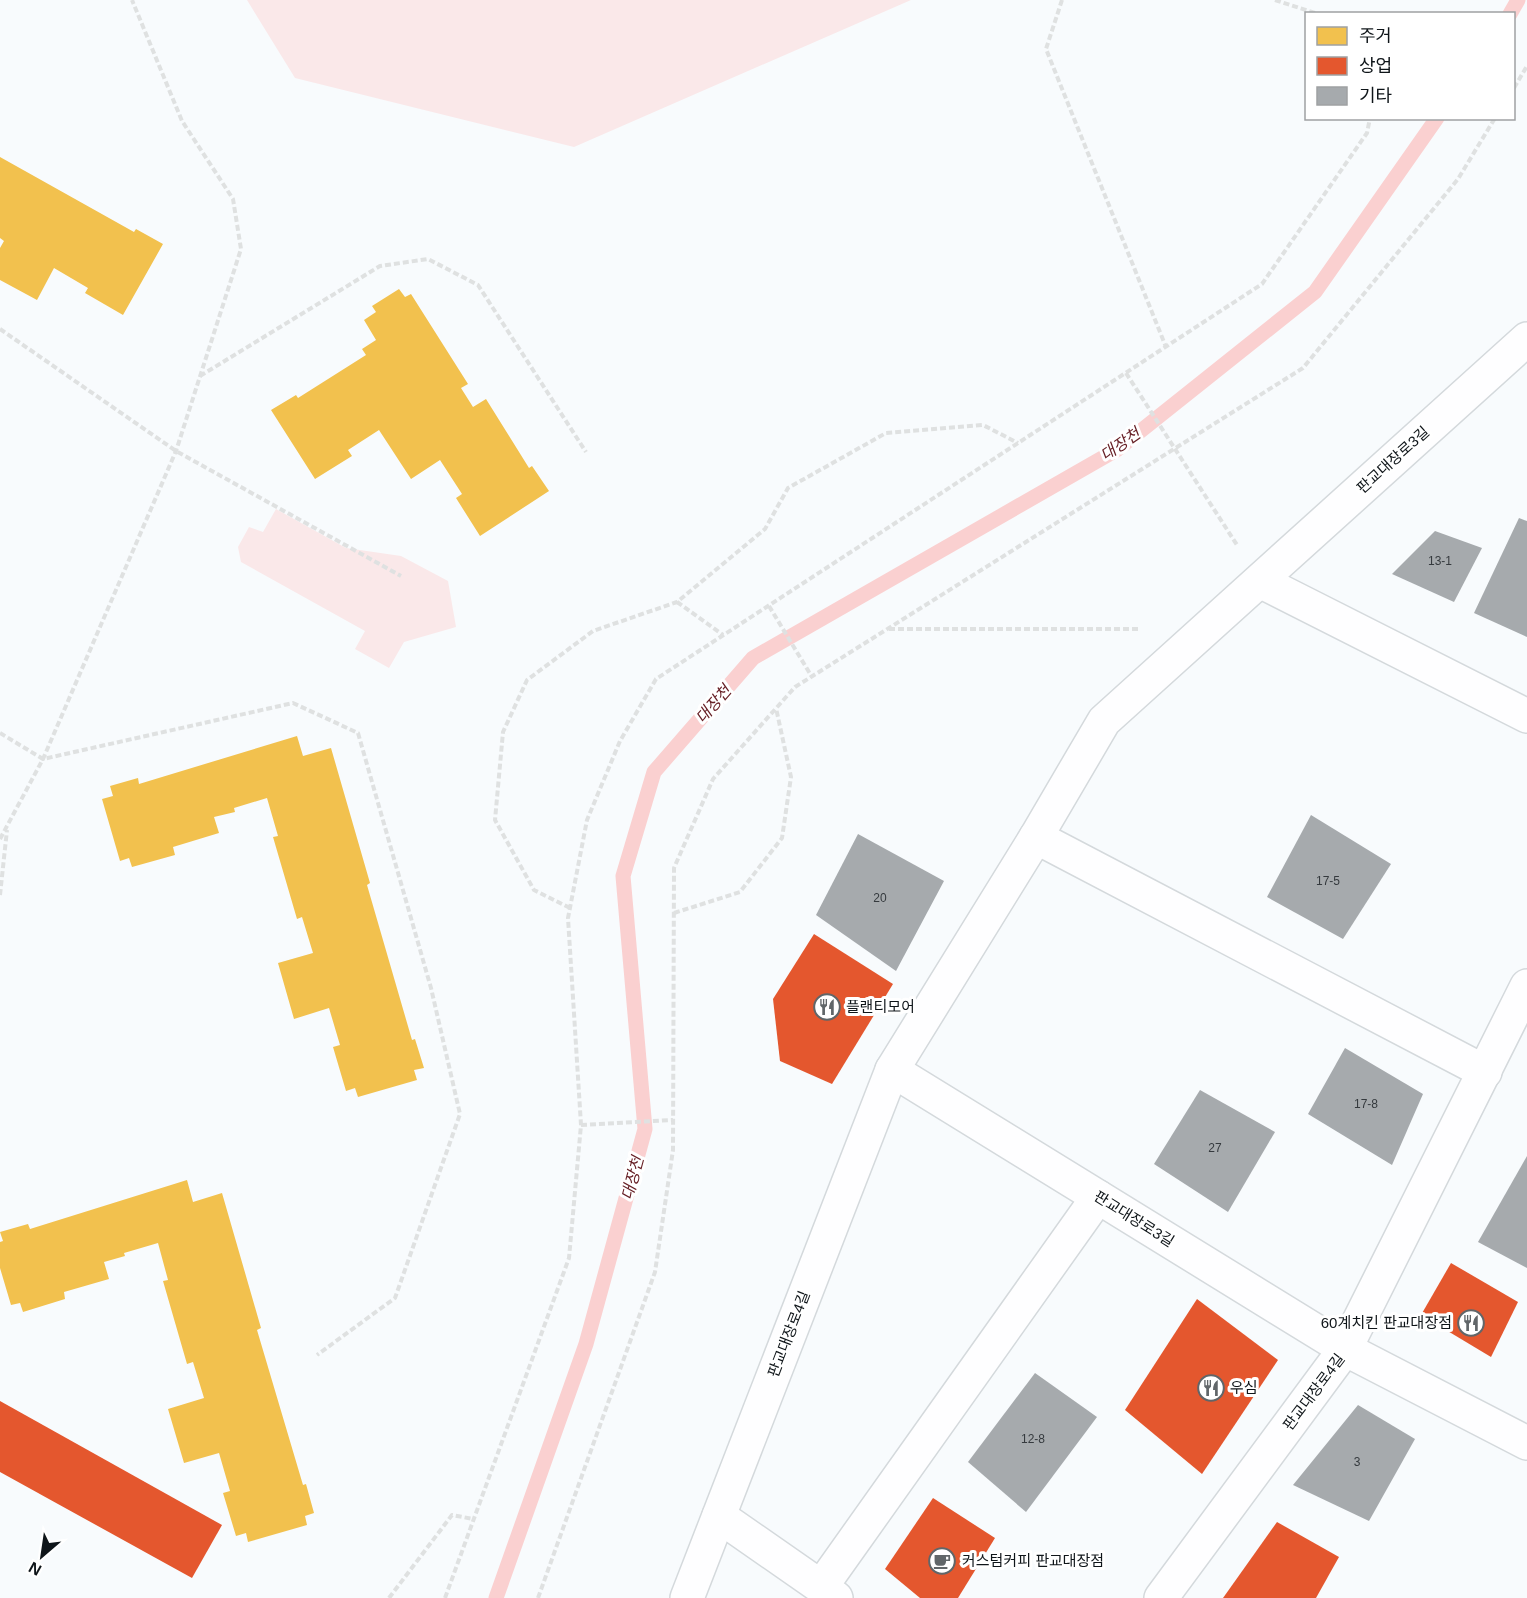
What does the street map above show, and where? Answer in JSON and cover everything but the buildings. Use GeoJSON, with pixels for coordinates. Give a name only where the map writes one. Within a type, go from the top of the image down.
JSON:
{"type":"FeatureCollection","features":[{"type":"Feature","properties":{"kind":"street","name":"판교대장로3길"},"geometry":{"type":"LineString","coordinates":[[1345,1349],[892,1070],[1104,722],[1527,339]]}},
{"type":"Feature","properties":{"kind":"street"},"geometry":{"type":"LineString","coordinates":[[1260,581],[1527,716]]}},
{"type":"Feature","properties":{"kind":"street"},"geometry":{"type":"LineString","coordinates":[[1036,837],[1485,1072]]}},
{"type":"Feature","properties":{"kind":"street"},"geometry":{"type":"LineString","coordinates":[[1345,1349],[1527,986]]}},
{"type":"Feature","properties":{"kind":"street","name":"판교대장로4길"},"geometry":{"type":"LineString","coordinates":[[687,1598],[892,1070]]}},
{"type":"Feature","properties":{"kind":"street"},"geometry":{"type":"LineString","coordinates":[[719,1516],[829,1593],[1098,1197]]}},
{"type":"Feature","properties":{"kind":"street","name":"판교대장로4길"},"geometry":{"type":"LineString","coordinates":[[1161,1598],[1345,1349],[1527,1443]]}},
{"type":"Feature","properties":{"kind":"path"},"geometry":{"type":"LineString","coordinates":[[0,840],[43,759],[176,451],[241,249],[233,199],[182,121],[132,0]]}},
{"type":"Feature","properties":{"kind":"path"},"geometry":{"type":"LineString","coordinates":[[1062,0],[1046,49],[1166,347]]}},
{"type":"Feature","properties":{"kind":"path"},"geometry":{"type":"LineString","coordinates":[[1275,0],[1312,12]]}},
{"type":"Feature","properties":{"kind":"path"},"geometry":{"type":"LineString","coordinates":[[1515,86],[1527,66]]}},
{"type":"Feature","properties":{"kind":"path"},"geometry":{"type":"LineString","coordinates":[[445,1598],[569,1258],[581,1125],[568,918],[587,820],[620,741],[656,679],[770,607],[1262,284],[1368,133],[1370,120]]}},
{"type":"Feature","properties":{"kind":"path"},"geometry":{"type":"LineString","coordinates":[[538,1598],[655,1272],[673,1150],[671,1120],[674,868],[713,779],[795,687],[1174,447],[1304,368],[1458,179],[1494,120]]}},
{"type":"Feature","properties":{"kind":"path"},"geometry":{"type":"LineString","coordinates":[[200,376],[380,266],[428,259],[478,285],[586,453]]}},
{"type":"Feature","properties":{"kind":"path"},"geometry":{"type":"LineString","coordinates":[[0,329],[176,451],[401,576]]}},
{"type":"Feature","properties":{"kind":"path"},"geometry":{"type":"LineString","coordinates":[[1126,373],[1260,581]]}},
{"type":"Feature","properties":{"kind":"path"},"geometry":{"type":"LineString","coordinates":[[570,908],[534,890],[495,820],[503,732],[527,680],[593,631],[677,602],[765,529],[788,488],[886,433],[983,425],[1018,444]]}},
{"type":"Feature","properties":{"kind":"path"},"geometry":{"type":"LineString","coordinates":[[677,602],[723,635]]}},
{"type":"Feature","properties":{"kind":"path"},"geometry":{"type":"LineString","coordinates":[[770,607],[812,677]]}},
{"type":"Feature","properties":{"kind":"path"},"geometry":{"type":"LineString","coordinates":[[887,629],[1206,629]]}},
{"type":"Feature","properties":{"kind":"path"},"geometry":{"type":"LineString","coordinates":[[0,733],[43,759],[293,703],[358,734],[431,988],[460,1114],[395,1298],[317,1355]]}},
{"type":"Feature","properties":{"kind":"path"},"geometry":{"type":"LineString","coordinates":[[674,913],[740,892],[782,838],[791,777],[776,708]]}},
{"type":"Feature","properties":{"kind":"path"},"geometry":{"type":"LineString","coordinates":[[0,895],[7,826]]}},
{"type":"Feature","properties":{"kind":"path"},"geometry":{"type":"LineString","coordinates":[[581,1125],[671,1120]]}},
{"type":"Feature","properties":{"kind":"path"},"geometry":{"type":"LineString","coordinates":[[389,1598],[452,1515],[473,1519]]}},
{"type":"Feature","properties":{"kind":"shaded area"},"geometry":{"type":"Polygon","coordinates":[[[247,0],[911,0],[574,147],[295,78],[247,0]]]}},
{"type":"Feature","properties":{"kind":"shaded area"},"geometry":{"type":"Polygon","coordinates":[[[276,509],[346,548],[401,556],[448,581],[456,627],[404,642],[389,668],[355,649],[365,631],[241,562],[238,547],[249,527],[263,532],[276,509]]]}},
{"type":"Feature","properties":{"kind":"waterway","name":"대장천"},"geometry":{"type":"LineString","coordinates":[[1511,12],[1518,0]]}},
{"type":"Feature","properties":{"kind":"waterway","name":"대장천"},"geometry":{"type":"LineString","coordinates":[[496,1598],[586,1344],[645,1129],[623,876],[654,772],[753,658],[1118,449],[1315,292],[1436,120]]}},
{"type":"Feature","properties":{"kind":"place","name":"플랜티모어"},"geometry":{"type":"Point","coordinates":[827,1007]}},
{"type":"Feature","properties":{"kind":"place","name":"60계치킨 판교대장점"},"geometry":{"type":"Point","coordinates":[1471,1323]}},
{"type":"Feature","properties":{"kind":"place","name":"우심"},"geometry":{"type":"Point","coordinates":[1211,1388]}},
{"type":"Feature","properties":{"kind":"place","name":"커스텀커피 판교대장점"},"geometry":{"type":"Point","coordinates":[942,1561]}}]}
